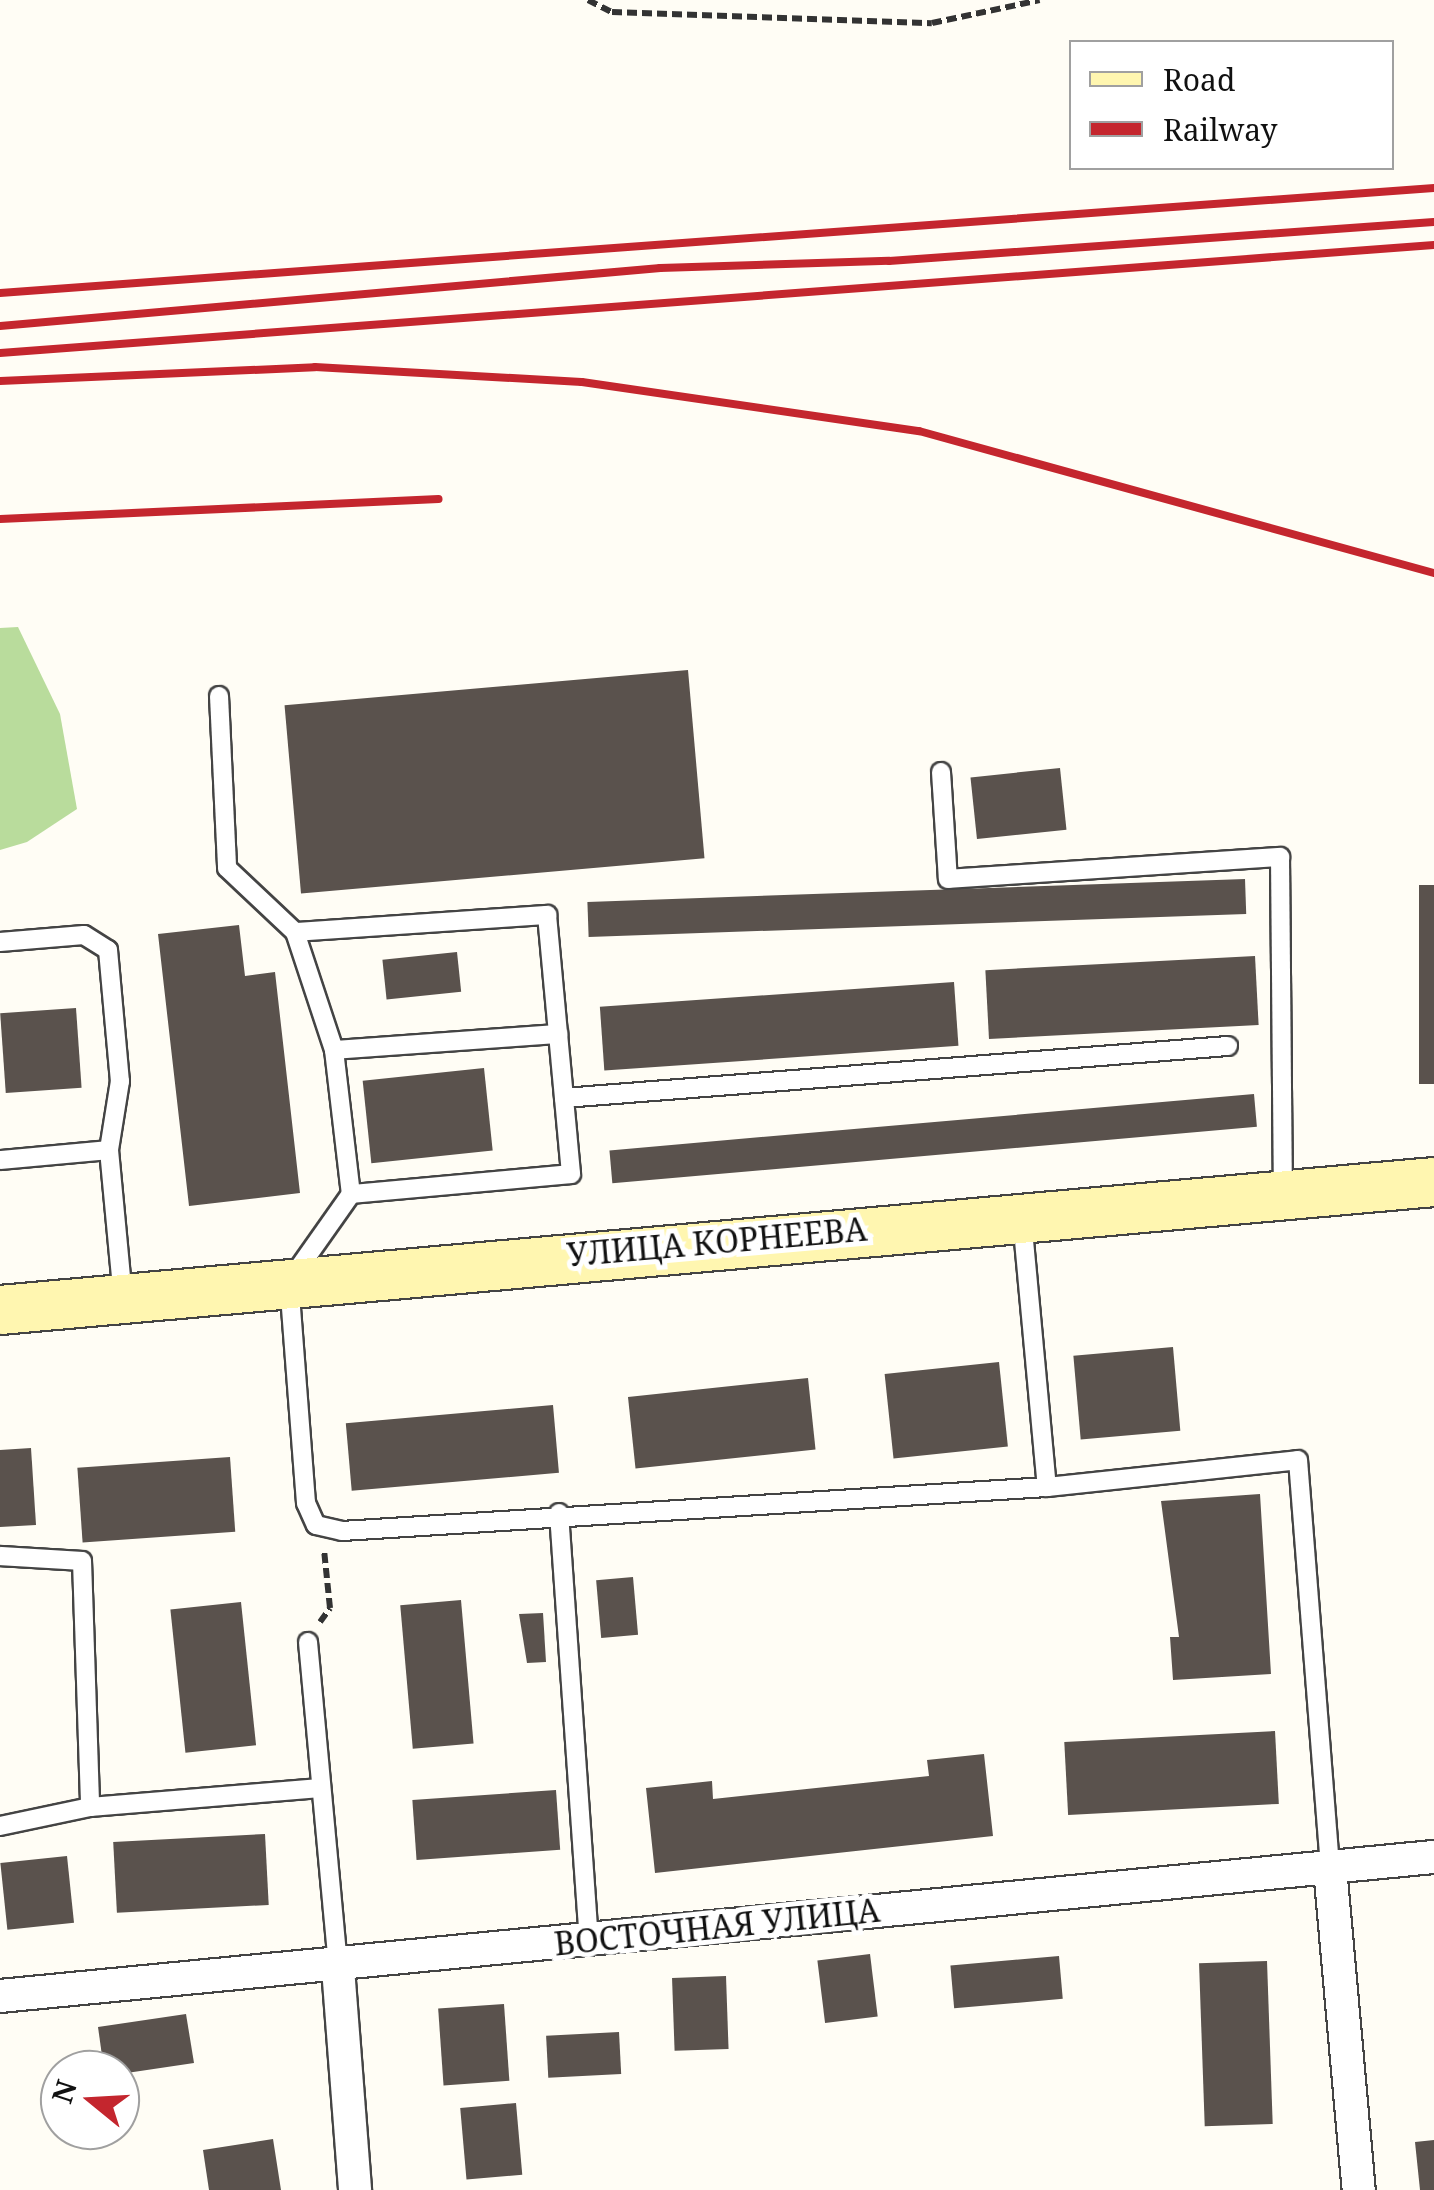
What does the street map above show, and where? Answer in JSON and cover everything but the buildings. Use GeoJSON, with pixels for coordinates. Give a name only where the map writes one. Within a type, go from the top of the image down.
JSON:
{"type":"FeatureCollection","features":[{"type":"Feature","properties":{"kind":"street","name":"УЛИЦА КОРНЕЕВА"},"geometry":{"type":"LineString","coordinates":[[0,1310],[1021,1215],[1434,1182]]}},
{"type":"Feature","properties":{"kind":"street","name":"ВОСТОЧНАЯ УЛИЦА"},"geometry":{"type":"LineString","coordinates":[[0,1996],[338,1968],[589,1939],[1434,1857]]}},
{"type":"Feature","properties":{"kind":"street"},"geometry":{"type":"LineString","coordinates":[[1330,1868],[1359,2190]]}},
{"type":"Feature","properties":{"kind":"street"},"geometry":{"type":"LineString","coordinates":[[338,1968],[355,2190]]}},
{"type":"Feature","properties":{"kind":"lane"},"geometry":{"type":"LineString","coordinates":[[218,696],[226,868],[295,932],[334,1050],[351,1194],[288,1282],[306,1503],[322,1529],[1047,1487],[1298,1460],[1330,1868]]}},
{"type":"Feature","properties":{"kind":"lane"},"geometry":{"type":"LineString","coordinates":[[941,772],[948,880],[1280,856],[1284,1192]]}},
{"type":"Feature","properties":{"kind":"lane"},"geometry":{"type":"LineString","coordinates":[[295,932],[547,916],[570,1174],[351,1194]]}},
{"type":"Feature","properties":{"kind":"lane"},"geometry":{"type":"LineString","coordinates":[[0,942],[84,935],[108,950],[120,1081],[110,1150],[124,1299]]}},
{"type":"Feature","properties":{"kind":"lane"},"geometry":{"type":"LineString","coordinates":[[334,1050],[558,1034]]}},
{"type":"Feature","properties":{"kind":"lane"},"geometry":{"type":"LineString","coordinates":[[564,1098],[1228,1046]]}},
{"type":"Feature","properties":{"kind":"lane"},"geometry":{"type":"LineString","coordinates":[[0,1160],[110,1150]]}},
{"type":"Feature","properties":{"kind":"lane"},"geometry":{"type":"LineString","coordinates":[[1021,1215],[1047,1487]]}},
{"type":"Feature","properties":{"kind":"lane"},"geometry":{"type":"LineString","coordinates":[[559,1513],[589,1939]]}},
{"type":"Feature","properties":{"kind":"lane"},"geometry":{"type":"LineString","coordinates":[[0,1556],[82,1561],[90,1807]]}},
{"type":"Feature","properties":{"kind":"lane"},"geometry":{"type":"LineString","coordinates":[[308,1642],[338,1968]]}},
{"type":"Feature","properties":{"kind":"lane"},"geometry":{"type":"LineString","coordinates":[[0,1826],[90,1807],[320,1788]]}},
{"type":"Feature","properties":{"kind":"path"},"geometry":{"type":"LineString","coordinates":[[588,0],[612,12],[932,23],[1040,0]]}},
{"type":"Feature","properties":{"kind":"path"},"geometry":{"type":"LineString","coordinates":[[308,1642],[330,1608],[322,1529]]}},
{"type":"Feature","properties":{"kind":"green space"},"geometry":{"type":"Polygon","coordinates":[[[18,627],[60,714],[77,809],[27,842],[0,850],[0,628],[18,627]]]}},
{"type":"Feature","properties":{"kind":"railway"},"geometry":{"type":"LineString","coordinates":[[0,293],[1434,188]]}},
{"type":"Feature","properties":{"kind":"railway"},"geometry":{"type":"LineString","coordinates":[[0,326],[660,268],[889,261],[1434,222]]}},
{"type":"Feature","properties":{"kind":"railway"},"geometry":{"type":"LineString","coordinates":[[0,353],[1434,245]]}},
{"type":"Feature","properties":{"kind":"railway"},"geometry":{"type":"LineString","coordinates":[[0,381],[315,367],[582,382],[919,431],[1434,573]]}},
{"type":"Feature","properties":{"kind":"railway"},"geometry":{"type":"LineString","coordinates":[[0,519],[439,499]]}}]}
